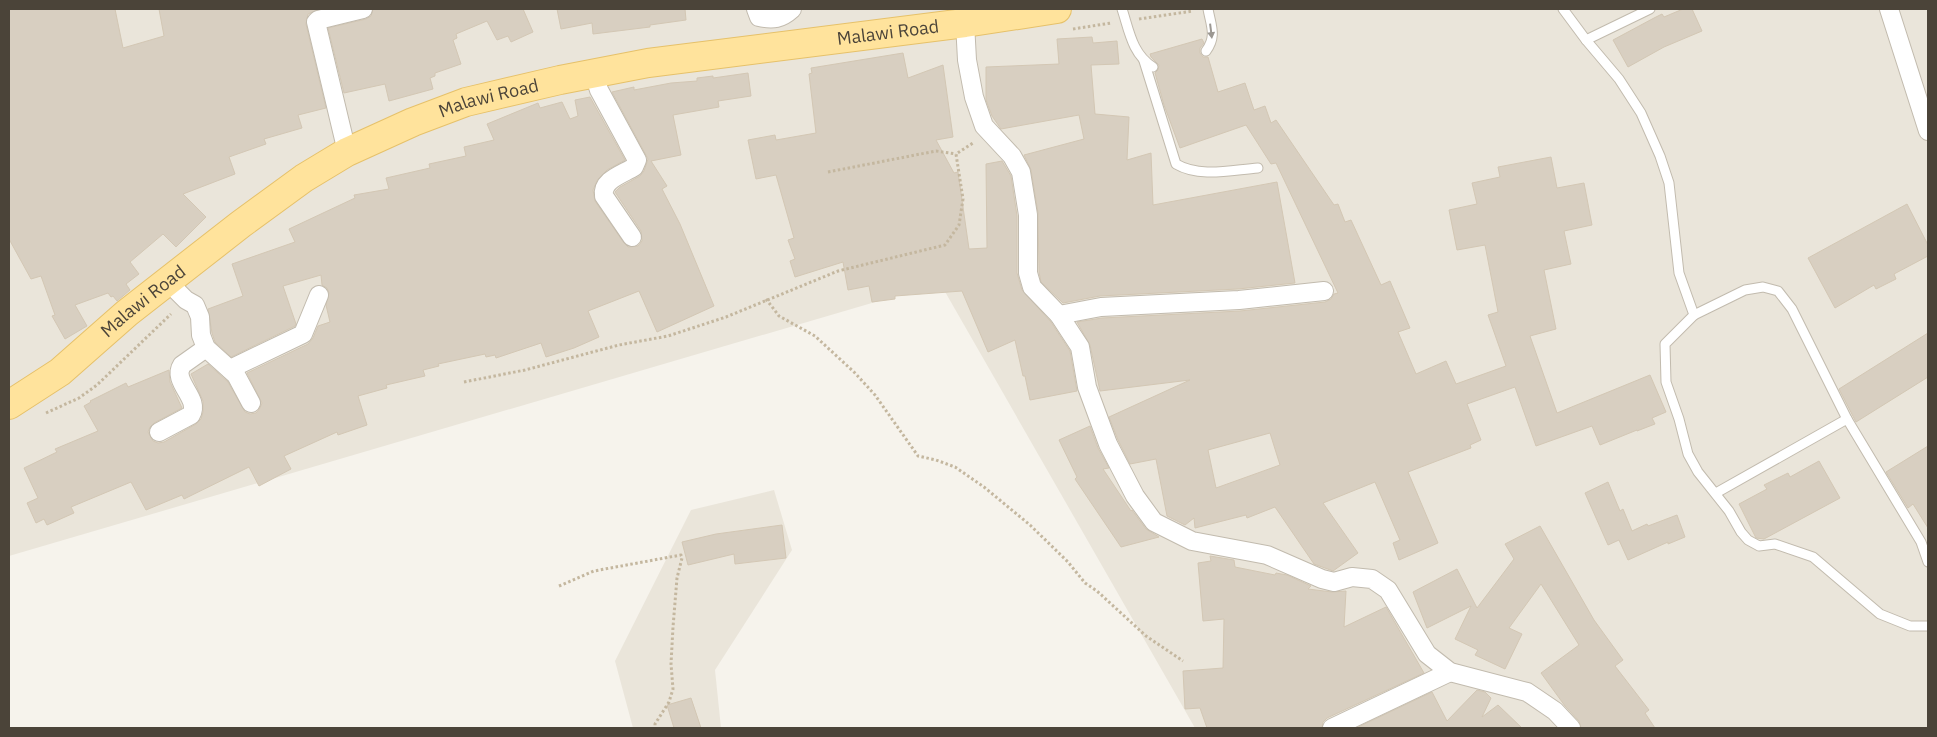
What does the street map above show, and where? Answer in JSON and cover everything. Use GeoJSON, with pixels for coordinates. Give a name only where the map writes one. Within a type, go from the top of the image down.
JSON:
{"type":"FeatureCollection","features":[{"type":"Feature","properties":{"kind":"main road","name":"Malawi Road"},"geometry":{"type":"LineString","coordinates":[[9,405],[60,372],[127,313],[177,291],[304,178],[347,152],[413,122],[466,102],[657,62],[976,17],[1063,19]]}},
{"type":"Feature","properties":{"kind":"street"},"geometry":{"type":"LineString","coordinates":[[347,152],[316,22],[363,9]]}},
{"type":"Feature","properties":{"kind":"street"},"geometry":{"type":"LineString","coordinates":[[756,9],[759,17],[773,20],[792,9]]}},
{"type":"Feature","properties":{"kind":"street"},"geometry":{"type":"LineString","coordinates":[[1889,9],[1928,132]]}},
{"type":"Feature","properties":{"kind":"street"},"geometry":{"type":"LineString","coordinates":[[976,17],[967,60],[974,97],[984,126],[1012,156],[1021,172],[1028,215],[1028,274],[1032,287],[1059,315],[1080,346],[1087,387],[1108,444],[1135,496],[1154,522],[1192,540],[1267,555],[1322,579],[1334,582],[1352,577],[1372,579],[1388,590],[1427,654],[1450,672],[1527,692],[1555,711],[1571,728]]}},
{"type":"Feature","properties":{"kind":"street"},"geometry":{"type":"LineString","coordinates":[[594,74],[599,90],[636,160],[634,167],[605,184],[602,189],[604,196],[632,237]]}},
{"type":"Feature","properties":{"kind":"street"},"geometry":{"type":"LineString","coordinates":[[177,291],[198,308],[201,335],[206,348],[230,369],[241,382],[251,403]]}},
{"type":"Feature","properties":{"kind":"street"},"geometry":{"type":"LineString","coordinates":[[1059,315],[1101,307],[1239,300],[1324,291]]}},
{"type":"Feature","properties":{"kind":"street"},"geometry":{"type":"LineString","coordinates":[[230,369],[303,334],[319,295]]}},
{"type":"Feature","properties":{"kind":"street"},"geometry":{"type":"LineString","coordinates":[[159,432],[191,415],[193,405],[179,376],[180,368],[206,348]]}},
{"type":"Feature","properties":{"kind":"street"},"geometry":{"type":"LineString","coordinates":[[1332,728],[1450,672]]}},
{"type":"Feature","properties":{"kind":"lane"},"geometry":{"type":"LineString","coordinates":[[1122,9],[1136,50],[1144,61],[1176,164],[1188,171],[1205,172],[1258,168]]}},
{"type":"Feature","properties":{"kind":"lane"},"geometry":{"type":"LineString","coordinates":[[1206,51],[1212,42],[1208,9]]}},
{"type":"Feature","properties":{"kind":"lane"},"geometry":{"type":"LineString","coordinates":[[1563,9],[1619,80],[1641,114],[1660,156],[1669,183],[1679,273],[1694,315]]}},
{"type":"Feature","properties":{"kind":"lane"},"geometry":{"type":"LineString","coordinates":[[1586,40],[1650,9]]}},
{"type":"Feature","properties":{"kind":"lane"},"geometry":{"type":"LineString","coordinates":[[1144,61],[1153,66]]}},
{"type":"Feature","properties":{"kind":"lane"},"geometry":{"type":"LineString","coordinates":[[1928,562],[1924,540],[1847,419],[1792,309],[1778,291],[1762,287],[1745,290],[1694,315],[1665,344],[1666,382],[1679,419],[1688,454],[1698,472],[1716,493],[1748,540],[1759,546],[1776,544],[1814,557],[1880,614],[1910,626],[1928,626]]}},
{"type":"Feature","properties":{"kind":"lane"},"geometry":{"type":"LineString","coordinates":[[1716,493],[1847,419]]}},
{"type":"Feature","properties":{"kind":"path"},"geometry":{"type":"LineString","coordinates":[[1063,19],[1126,21],[1208,9]]}},
{"type":"Feature","properties":{"kind":"path"},"geometry":{"type":"LineString","coordinates":[[828,172],[936,151],[956,154],[973,143],[984,126]]}},
{"type":"Feature","properties":{"kind":"path"},"geometry":{"type":"LineString","coordinates":[[464,382],[525,370],[619,345],[668,336],[726,317],[838,271],[945,245],[959,225],[963,200],[956,154]]}},
{"type":"Feature","properties":{"kind":"path"},"geometry":{"type":"LineString","coordinates":[[38,417],[79,398],[97,385],[177,291]]}},
{"type":"Feature","properties":{"kind":"path"},"geometry":{"type":"LineString","coordinates":[[766,299],[779,316],[815,336],[855,373],[875,395],[918,456],[955,467],[984,487],[1030,525],[1068,562],[1085,583],[1097,591],[1146,636],[1184,661]]}},
{"type":"Feature","properties":{"kind":"path"},"geometry":{"type":"LineString","coordinates":[[559,586],[594,571],[681,555],[673,627],[671,664],[673,689],[669,702],[655,724],[655,728]]}},
{"type":"Feature","properties":{"kind":"shaded area"},"geometry":{"type":"Polygon","coordinates":[[[9,9],[1928,9],[1928,728],[1195,728],[940,283],[9,556],[9,9]]]}},
{"type":"Feature","properties":{"kind":"shaded area"},"geometry":{"type":"Polygon","coordinates":[[[774,490],[792,550],[715,670],[721,728],[633,728],[615,661],[691,510],[774,490]]]}},
{"type":"Feature","properties":{"kind":"building"},"geometry":{"type":"Polygon","coordinates":[[[9,9],[115,9],[123,48],[164,36],[159,9],[319,9],[308,14],[306,24],[326,108],[298,115],[302,128],[264,139],[266,144],[229,157],[235,174],[183,194],[206,217],[176,247],[163,234],[130,262],[139,274],[126,284],[130,290],[117,301],[108,293],[75,305],[87,326],[65,339],[52,316],[55,315],[41,276],[31,279],[9,239],[9,9]]]}},
{"type":"Feature","properties":{"kind":"building"},"geometry":{"type":"Polygon","coordinates":[[[373,9],[523,9],[533,32],[511,42],[508,36],[497,40],[487,21],[456,34],[457,38],[453,40],[461,64],[435,73],[435,76],[430,78],[433,89],[389,101],[385,84],[344,93],[328,28],[366,19],[371,16],[373,9]]]}},
{"type":"Feature","properties":{"kind":"building"},"geometry":{"type":"Polygon","coordinates":[[[557,9],[685,9],[686,20],[650,25],[650,27],[593,34],[592,23],[561,29],[557,9]]]}},
{"type":"Feature","properties":{"kind":"building"},"geometry":{"type":"Polygon","coordinates":[[[1683,9],[1692,9],[1702,31],[1664,47],[1628,67],[1613,40],[1662,14],[1664,17],[1683,9]]]}},
{"type":"Feature","properties":{"kind":"building"},"geometry":{"type":"Polygon","coordinates":[[[1092,37],[1093,43],[1117,41],[1119,64],[1091,65],[1095,114],[1129,117],[1127,160],[1151,153],[1153,205],[1277,182],[1295,283],[1238,289],[1100,296],[1063,303],[1041,282],[1039,272],[1038,213],[1031,170],[1024,155],[1084,139],[1079,115],[1001,129],[992,116],[986,100],[986,67],[1059,64],[1057,39],[1092,37]]]}},
{"type":"Feature","properties":{"kind":"building"},"geometry":{"type":"Polygon","coordinates":[[[1202,39],[1204,43],[1200,48],[1200,53],[1203,57],[1208,57],[1218,92],[1245,83],[1254,110],[1265,106],[1271,123],[1276,120],[1334,205],[1338,204],[1345,222],[1351,220],[1381,285],[1390,281],[1410,328],[1398,332],[1416,374],[1446,361],[1456,384],[1506,366],[1488,315],[1498,312],[1485,245],[1457,250],[1449,210],[1477,204],[1472,183],[1500,177],[1498,167],[1551,157],[1557,188],[1584,183],[1592,225],[1564,231],[1571,264],[1544,270],[1556,329],[1530,336],[1557,413],[1650,375],[1666,412],[1652,418],[1655,424],[1600,445],[1592,426],[1536,446],[1515,387],[1467,404],[1481,440],[1470,445],[1471,448],[1408,472],[1438,543],[1399,560],[1393,543],[1400,540],[1375,482],[1323,503],[1358,553],[1333,571],[1314,564],[1275,507],[1247,518],[1246,515],[1195,528],[1194,518],[1185,525],[1167,516],[1156,459],[1130,464],[1109,417],[1190,380],[1100,391],[1090,345],[1077,322],[1102,318],[1240,311],[1325,302],[1338,293],[1276,163],[1271,164],[1246,125],[1180,148],[1164,105],[1155,73],[1159,65],[1150,54],[1202,39]],[[1270,433],[1208,450],[1216,488],[1280,465],[1270,433]]]}},
{"type":"Feature","properties":{"kind":"building"},"geometry":{"type":"Polygon","coordinates":[[[903,53],[908,78],[943,65],[953,137],[936,140],[954,173],[958,172],[969,249],[987,248],[986,164],[1002,161],[1011,176],[1017,216],[1017,273],[1022,290],[1051,322],[1070,351],[1077,391],[1030,400],[1015,340],[988,352],[962,291],[895,296],[895,299],[872,302],[869,286],[848,290],[843,262],[795,277],[790,261],[795,259],[788,240],[794,238],[776,175],[756,179],[748,140],[775,135],[776,140],[816,133],[809,74],[812,73],[811,68],[903,53]]]}},
{"type":"Feature","properties":{"kind":"building"},"geometry":{"type":"Polygon","coordinates":[[[748,73],[751,96],[718,101],[719,107],[673,115],[681,155],[651,161],[667,186],[662,189],[680,224],[714,306],[657,332],[639,291],[588,311],[599,337],[574,348],[546,357],[541,343],[496,358],[495,355],[486,357],[485,354],[438,364],[439,366],[423,370],[425,376],[386,385],[387,388],[358,396],[367,425],[338,435],[337,432],[284,456],[291,469],[259,486],[249,467],[184,499],[182,495],[146,510],[131,482],[71,507],[74,513],[47,525],[44,519],[36,523],[27,503],[38,498],[24,468],[57,452],[55,449],[98,431],[84,406],[90,401],[126,383],[128,387],[169,370],[170,382],[182,408],[154,423],[148,432],[153,441],[158,443],[164,442],[196,424],[201,419],[203,401],[191,374],[208,364],[228,382],[245,412],[250,414],[256,413],[262,403],[247,373],[308,344],[318,326],[330,322],[326,305],[329,293],[327,288],[322,285],[321,275],[283,286],[296,324],[295,326],[231,357],[215,342],[208,309],[243,296],[232,264],[295,242],[289,229],[355,198],[354,195],[389,189],[386,178],[430,168],[429,164],[466,156],[464,147],[494,140],[487,124],[538,103],[540,108],[562,102],[570,119],[578,116],[575,100],[590,97],[625,160],[607,170],[598,179],[593,190],[595,201],[624,243],[628,247],[638,246],[642,241],[641,231],[615,192],[620,187],[640,176],[648,159],[612,92],[634,87],[634,90],[671,83],[697,81],[697,78],[713,76],[713,78],[748,73]]]}},
{"type":"Feature","properties":{"kind":"building"},"geometry":{"type":"Polygon","coordinates":[[[1907,204],[1928,245],[1928,256],[1894,274],[1896,279],[1876,289],[1874,285],[1835,308],[1808,258],[1907,204]]]}},
{"type":"Feature","properties":{"kind":"building"},"geometry":{"type":"Polygon","coordinates":[[[1928,333],[1928,377],[1856,422],[1839,389],[1928,333]]]}},
{"type":"Feature","properties":{"kind":"building"},"geometry":{"type":"Polygon","coordinates":[[[1090,426],[1098,448],[1109,468],[1103,469],[1131,511],[1146,529],[1159,537],[1121,547],[1075,479],[1077,477],[1059,440],[1090,426]]]}},
{"type":"Feature","properties":{"kind":"building"},"geometry":{"type":"Polygon","coordinates":[[[1928,446],[1928,528],[1913,504],[1908,508],[1886,472],[1928,446]]]}},
{"type":"Feature","properties":{"kind":"building"},"geometry":{"type":"Polygon","coordinates":[[[1819,461],[1840,498],[1764,539],[1756,538],[1739,504],[1767,489],[1764,485],[1788,473],[1790,477],[1819,461]]]}},
{"type":"Feature","properties":{"kind":"building"},"geometry":{"type":"Polygon","coordinates":[[[1608,482],[1620,511],[1623,509],[1632,531],[1647,524],[1648,526],[1677,515],[1685,537],[1668,544],[1668,542],[1628,560],[1619,540],[1608,545],[1585,493],[1608,482]]]}},
{"type":"Feature","properties":{"kind":"building"},"geometry":{"type":"Polygon","coordinates":[[[782,525],[786,558],[735,564],[734,554],[688,565],[682,542],[716,534],[782,525]]]}},
{"type":"Feature","properties":{"kind":"building"},"geometry":{"type":"Polygon","coordinates":[[[1540,526],[1594,620],[1623,660],[1615,666],[1649,710],[1645,713],[1655,728],[1581,728],[1579,721],[1565,706],[1541,673],[1579,645],[1541,584],[1509,628],[1522,634],[1505,669],[1475,655],[1478,650],[1455,639],[1471,606],[1427,628],[1413,592],[1457,569],[1477,608],[1514,559],[1505,544],[1540,526]]]}},
{"type":"Feature","properties":{"kind":"building"},"geometry":{"type":"Polygon","coordinates":[[[1210,556],[1234,560],[1235,567],[1275,575],[1276,573],[1287,575],[1311,586],[1308,589],[1332,592],[1346,591],[1344,627],[1386,607],[1424,673],[1327,718],[1323,722],[1322,728],[1207,728],[1200,708],[1185,709],[1183,671],[1223,668],[1224,619],[1203,621],[1198,563],[1211,561],[1210,556]]]}},
{"type":"Feature","properties":{"kind":"building"},"geometry":{"type":"Polygon","coordinates":[[[1477,690],[1485,692],[1491,698],[1482,717],[1498,705],[1522,728],[1356,728],[1432,692],[1447,721],[1477,690]]]}},
{"type":"Feature","properties":{"kind":"building"},"geometry":{"type":"Polygon","coordinates":[[[691,698],[701,728],[674,728],[667,705],[691,698]]]}}]}
